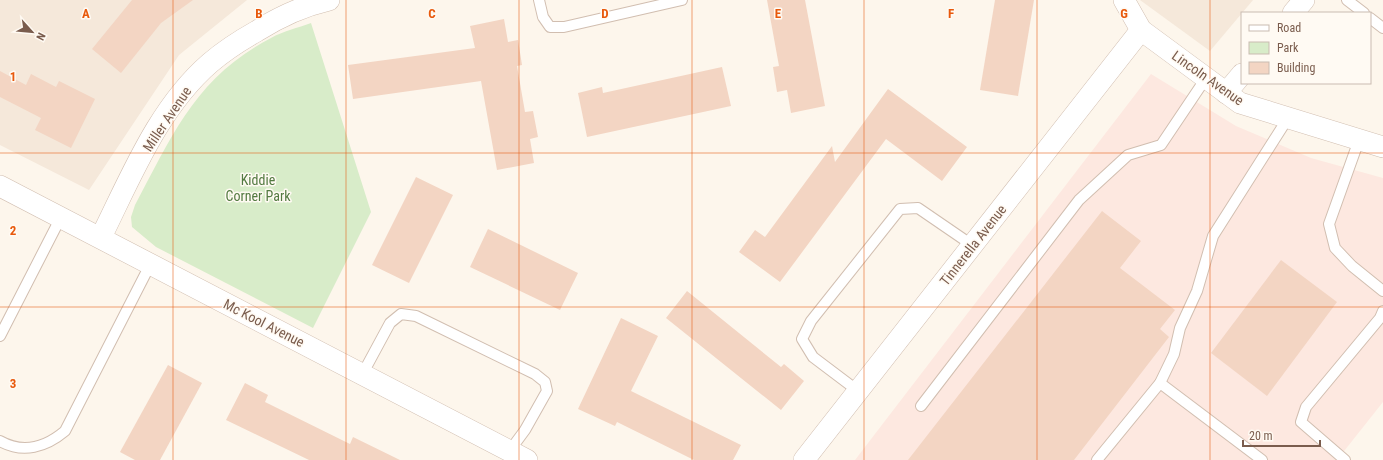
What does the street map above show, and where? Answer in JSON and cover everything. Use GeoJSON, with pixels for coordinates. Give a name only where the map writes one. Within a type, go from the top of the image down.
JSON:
{"type":"FeatureCollection","features":[{"type":"Feature","properties":{"kind":"street","name":"Miller Avenue"},"geometry":{"type":"LineString","coordinates":[[101,236],[153,136],[179,96],[210,63],[242,40],[276,19],[316,3],[329,0]]}},
{"type":"Feature","properties":{"kind":"street","name":"Lincoln Avenue"},"geometry":{"type":"LineString","coordinates":[[1124,0],[1141,30],[1240,103],[1383,147]]}},
{"type":"Feature","properties":{"kind":"street"},"geometry":{"type":"LineString","coordinates":[[1294,12],[1304,0]]}},
{"type":"Feature","properties":{"kind":"street","name":"Tinnerella Avenue"},"geometry":{"type":"LineString","coordinates":[[804,460],[1141,30]]}},
{"type":"Feature","properties":{"kind":"street"},"geometry":{"type":"LineString","coordinates":[[1226,93],[1241,75]]}},
{"type":"Feature","properties":{"kind":"street","name":"Mc Kool Avenue"},"geometry":{"type":"LineString","coordinates":[[0,186],[101,236],[150,265],[364,373],[513,457]]}},
{"type":"Feature","properties":{"kind":"lane"},"geometry":{"type":"LineString","coordinates":[[538,0],[543,17],[550,27],[564,27],[682,0]]}},
{"type":"Feature","properties":{"kind":"lane"},"geometry":{"type":"LineString","coordinates":[[1347,0],[1363,12]]}},
{"type":"Feature","properties":{"kind":"lane"},"geometry":{"type":"LineString","coordinates":[[1371,19],[1383,28]]}},
{"type":"Feature","properties":{"kind":"lane"},"geometry":{"type":"LineString","coordinates":[[922,406],[1079,200],[1128,155],[1161,145],[1206,78]]}},
{"type":"Feature","properties":{"kind":"lane"},"geometry":{"type":"LineString","coordinates":[[1098,460],[1160,383],[1174,354],[1180,328],[1197,291],[1213,236],[1288,118]]}},
{"type":"Feature","properties":{"kind":"lane"},"geometry":{"type":"LineString","coordinates":[[1359,140],[1329,224],[1335,248],[1352,266],[1383,291]]}},
{"type":"Feature","properties":{"kind":"lane"},"geometry":{"type":"LineString","coordinates":[[858,391],[813,357],[802,339],[812,321],[884,227],[900,209],[918,208],[972,245]]}},
{"type":"Feature","properties":{"kind":"lane"},"geometry":{"type":"LineString","coordinates":[[0,336],[61,217]]}},
{"type":"Feature","properties":{"kind":"lane"},"geometry":{"type":"LineString","coordinates":[[0,441],[18,448],[31,448],[43,446],[55,440],[64,431],[150,265]]}},
{"type":"Feature","properties":{"kind":"lane"},"geometry":{"type":"LineString","coordinates":[[1345,460],[1301,422],[1306,407],[1380,318],[1383,311]]}},
{"type":"Feature","properties":{"kind":"lane"},"geometry":{"type":"LineString","coordinates":[[364,373],[390,324],[401,314],[416,316],[535,374],[545,382],[547,391],[525,430],[513,457]]}},
{"type":"Feature","properties":{"kind":"lane"},"geometry":{"type":"LineString","coordinates":[[1160,383],[1262,460]]}},
{"type":"Feature","properties":{"kind":"shaded area"},"geometry":{"type":"Polygon","coordinates":[[[0,0],[247,0],[179,55],[89,190],[0,145],[0,0]]]}},
{"type":"Feature","properties":{"kind":"shaded area"},"geometry":{"type":"Polygon","coordinates":[[[1140,0],[1253,0],[1243,12],[1241,12],[1241,14],[1210,51],[1140,0]]]}},
{"type":"Feature","properties":{"kind":"shaded area"},"geometry":{"type":"Polygon","coordinates":[[[1151,74],[1236,126],[1311,158],[1383,178],[1383,402],[1337,460],[855,460],[1151,74]]]}},
{"type":"Feature","properties":{"kind":"green space","name":"Kiddie Corner Park"},"geometry":{"type":"Polygon","coordinates":[[[311,23],[371,212],[313,328],[156,247],[132,227],[131,217],[135,205],[175,131],[205,89],[223,71],[245,53],[286,31],[311,23]]]}},
{"type":"Feature","properties":{"kind":"building"},"geometry":{"type":"Polygon","coordinates":[[[132,0],[193,0],[161,23],[121,73],[92,49],[132,0]]]}},
{"type":"Feature","properties":{"kind":"building"},"geometry":{"type":"Polygon","coordinates":[[[767,0],[805,0],[825,106],[791,113],[787,90],[777,92],[773,67],[779,66],[767,0]]]}},
{"type":"Feature","properties":{"kind":"building"},"geometry":{"type":"Polygon","coordinates":[[[995,0],[1034,0],[1018,96],[980,90],[995,0]]]}},
{"type":"Feature","properties":{"kind":"building"},"geometry":{"type":"Polygon","coordinates":[[[504,19],[508,42],[518,40],[522,65],[517,66],[525,112],[533,111],[538,137],[530,139],[534,163],[497,170],[481,81],[353,99],[348,65],[475,48],[470,26],[504,19]]]}},
{"type":"Feature","properties":{"kind":"building"},"geometry":{"type":"Polygon","coordinates":[[[722,67],[731,106],[587,137],[578,93],[602,87],[603,93],[722,67]]]}},
{"type":"Feature","properties":{"kind":"building"},"geometry":{"type":"Polygon","coordinates":[[[0,71],[26,85],[31,74],[56,87],[59,81],[95,99],[71,148],[35,130],[41,118],[0,97],[0,71]]]}},
{"type":"Feature","properties":{"kind":"building"},"geometry":{"type":"Polygon","coordinates":[[[888,89],[967,147],[942,181],[886,139],[780,282],[739,252],[755,230],[765,237],[832,146],[835,162],[888,89]]]}},
{"type":"Feature","properties":{"kind":"building"},"geometry":{"type":"Polygon","coordinates":[[[416,177],[453,195],[409,283],[372,265],[416,177]]]}},
{"type":"Feature","properties":{"kind":"building"},"geometry":{"type":"Polygon","coordinates":[[[1102,211],[1141,241],[1120,268],[1175,310],[1160,329],[1169,337],[1074,460],[908,460],[1102,211]]]}},
{"type":"Feature","properties":{"kind":"building"},"geometry":{"type":"Polygon","coordinates":[[[488,229],[578,273],[560,310],[470,267],[488,229]]]}},
{"type":"Feature","properties":{"kind":"building"},"geometry":{"type":"Polygon","coordinates":[[[1281,260],[1337,302],[1267,396],[1211,353],[1281,260]]]}},
{"type":"Feature","properties":{"kind":"building"},"geometry":{"type":"Polygon","coordinates":[[[687,291],[781,367],[784,364],[804,381],[781,410],[666,318],[687,291]]]}},
{"type":"Feature","properties":{"kind":"building"},"geometry":{"type":"Polygon","coordinates":[[[621,318],[658,336],[631,391],[741,445],[733,460],[694,460],[617,422],[615,426],[578,409],[621,318]]]}},
{"type":"Feature","properties":{"kind":"building"},"geometry":{"type":"Polygon","coordinates":[[[168,365],[202,383],[160,460],[135,460],[120,452],[168,365]]]}},
{"type":"Feature","properties":{"kind":"building"},"geometry":{"type":"Polygon","coordinates":[[[245,383],[268,395],[265,402],[350,444],[353,437],[400,460],[309,460],[226,420],[245,383]]]}}]}
